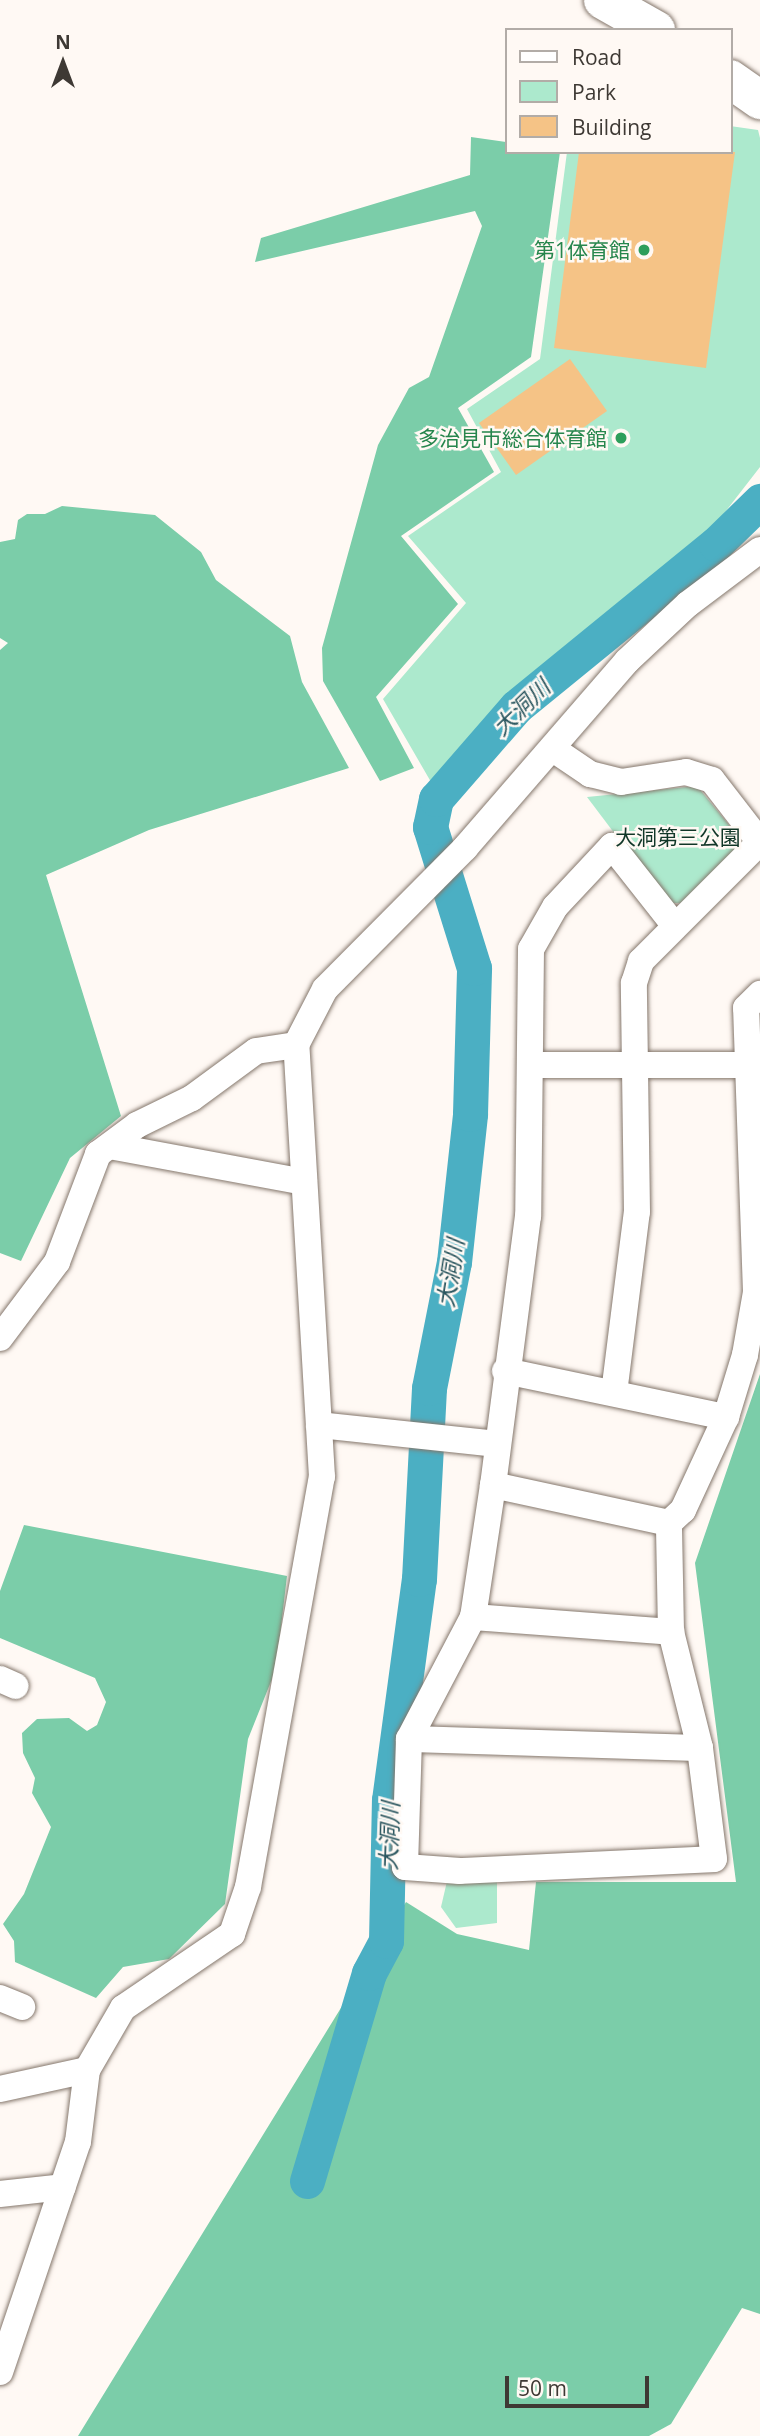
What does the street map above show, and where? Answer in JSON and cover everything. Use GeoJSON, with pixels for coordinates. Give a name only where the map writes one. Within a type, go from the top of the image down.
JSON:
{"type":"FeatureCollection","features":[{"type":"Feature","properties":{"kind":"highway"},"geometry":{"type":"LineString","coordinates":[[603,0],[652,28]]}},
{"type":"Feature","properties":{"kind":"street"},"geometry":{"type":"LineString","coordinates":[[0,2372],[78,2142],[87,2070],[123,2008],[232,1934],[248,1887],[322,1477],[296,1045],[325,989],[465,848],[554,749],[627,661],[688,604],[760,550]]}},
{"type":"Feature","properties":{"kind":"street"},"geometry":{"type":"LineString","coordinates":[[554,749],[590,774],[621,782],[686,772],[712,780],[760,842],[641,961],[634,983],[637,1213],[614,1393]]}},
{"type":"Feature","properties":{"kind":"street"},"geometry":{"type":"LineString","coordinates":[[675,926],[612,846],[555,907],[531,949],[528,1216],[505,1371],[493,1485],[473,1617],[409,1739],[405,1867],[460,1871],[714,1859],[700,1748],[671,1632],[669,1524],[683,1510],[726,1417],[745,1355],[758,1292],[754,1065],[746,1008],[760,994]]}},
{"type":"Feature","properties":{"kind":"street"},"geometry":{"type":"LineString","coordinates":[[0,1338],[57,1262],[98,1154],[192,1098],[256,1051],[296,1045]]}},
{"type":"Feature","properties":{"kind":"street"},"geometry":{"type":"LineString","coordinates":[[531,1065],[754,1065]]}},
{"type":"Feature","properties":{"kind":"street"},"geometry":{"type":"LineString","coordinates":[[110,1146],[304,1182]]}},
{"type":"Feature","properties":{"kind":"street"},"geometry":{"type":"LineString","coordinates":[[505,1371],[726,1417]]}},
{"type":"Feature","properties":{"kind":"street"},"geometry":{"type":"LineString","coordinates":[[319,1425],[496,1444]]}},
{"type":"Feature","properties":{"kind":"street"},"geometry":{"type":"LineString","coordinates":[[493,1485],[669,1524]]}},
{"type":"Feature","properties":{"kind":"street"},"geometry":{"type":"LineString","coordinates":[[473,1617],[671,1632]]}},
{"type":"Feature","properties":{"kind":"street"},"geometry":{"type":"LineString","coordinates":[[409,1739],[700,1748]]}},
{"type":"Feature","properties":{"kind":"street"},"geometry":{"type":"LineString","coordinates":[[0,2089],[87,2070]]}},
{"type":"Feature","properties":{"kind":"street"},"geometry":{"type":"LineString","coordinates":[[0,2194],[63,2187]]}},
{"type":"Feature","properties":{"kind":"green space","name":"多治見市総合体育館"},"geometry":{"type":"Polygon","coordinates":[[[732,126],[758,130],[760,467],[698,547],[517,698],[431,782],[383,699],[466,603],[408,536],[501,472],[467,409],[540,359],[567,154],[732,154],[732,126]]]}},
{"type":"Feature","properties":{"kind":"green space"},"geometry":{"type":"Polygon","coordinates":[[[471,137],[504,142],[504,154],[560,154],[531,357],[458,408],[494,472],[401,536],[458,604],[376,697],[414,768],[380,781],[323,681],[322,648],[378,445],[409,388],[429,377],[482,226],[475,211],[255,262],[261,238],[470,175],[471,137]]]}},
{"type":"Feature","properties":{"kind":"green space"},"geometry":{"type":"Polygon","coordinates":[[[62,506],[155,515],[201,552],[216,580],[290,636],[302,682],[349,768],[149,830],[46,875],[121,1116],[70,1158],[21,1261],[0,1253],[0,650],[8,643],[0,638],[0,542],[15,539],[18,520],[27,514],[45,514],[62,506]]]}},
{"type":"Feature","properties":{"kind":"green space","name":"大洞第三公園"},"geometry":{"type":"Polygon","coordinates":[[[697,786],[743,842],[687,903],[667,903],[587,797],[697,786]]]}},
{"type":"Feature","properties":{"kind":"green space"},"geometry":{"type":"Polygon","coordinates":[[[760,1374],[760,2314],[742,2308],[671,2424],[649,2436],[78,2436],[406,1902],[457,1934],[529,1950],[536,1882],[736,1882],[695,1563],[760,1374]]]}},
{"type":"Feature","properties":{"kind":"green space"},"geometry":{"type":"Polygon","coordinates":[[[24,1525],[287,1576],[276,1669],[248,1739],[225,1904],[169,1959],[123,1967],[96,1998],[15,1962],[14,1941],[3,1924],[24,1894],[51,1827],[32,1793],[35,1778],[23,1753],[22,1733],[37,1719],[69,1718],[87,1731],[97,1725],[106,1702],[95,1678],[0,1638],[0,1591],[24,1525]]]}},
{"type":"Feature","properties":{"kind":"green space"},"geometry":{"type":"Polygon","coordinates":[[[497,1874],[497,1923],[456,1928],[441,1907],[448,1877],[497,1874]]]}},
{"type":"Feature","properties":{"kind":"building","name":"第1体育館"},"geometry":{"type":"Polygon","coordinates":[[[735,152],[706,368],[554,348],[579,154],[735,152]]]}},
{"type":"Feature","properties":{"kind":"building"},"geometry":{"type":"Polygon","coordinates":[[[570,359],[607,411],[516,475],[479,423],[570,359]]]}},
{"type":"Feature","properties":{"kind":"waterway","name":"大洞川"},"geometry":{"type":"LineString","coordinates":[[307,2181],[369,1973],[386,1941],[389,1800],[419,1579],[429,1388],[454,1262],[470,1114],[474,968],[430,827],[436,799],[516,707],[716,544],[760,501]]}},
{"type":"Feature","properties":{"kind":"place","name":"第1体育館"},"geometry":{"type":"Point","coordinates":[644,250]}},
{"type":"Feature","properties":{"kind":"place","name":"多治見市総合体育館"},"geometry":{"type":"Point","coordinates":[621,438]}}]}
